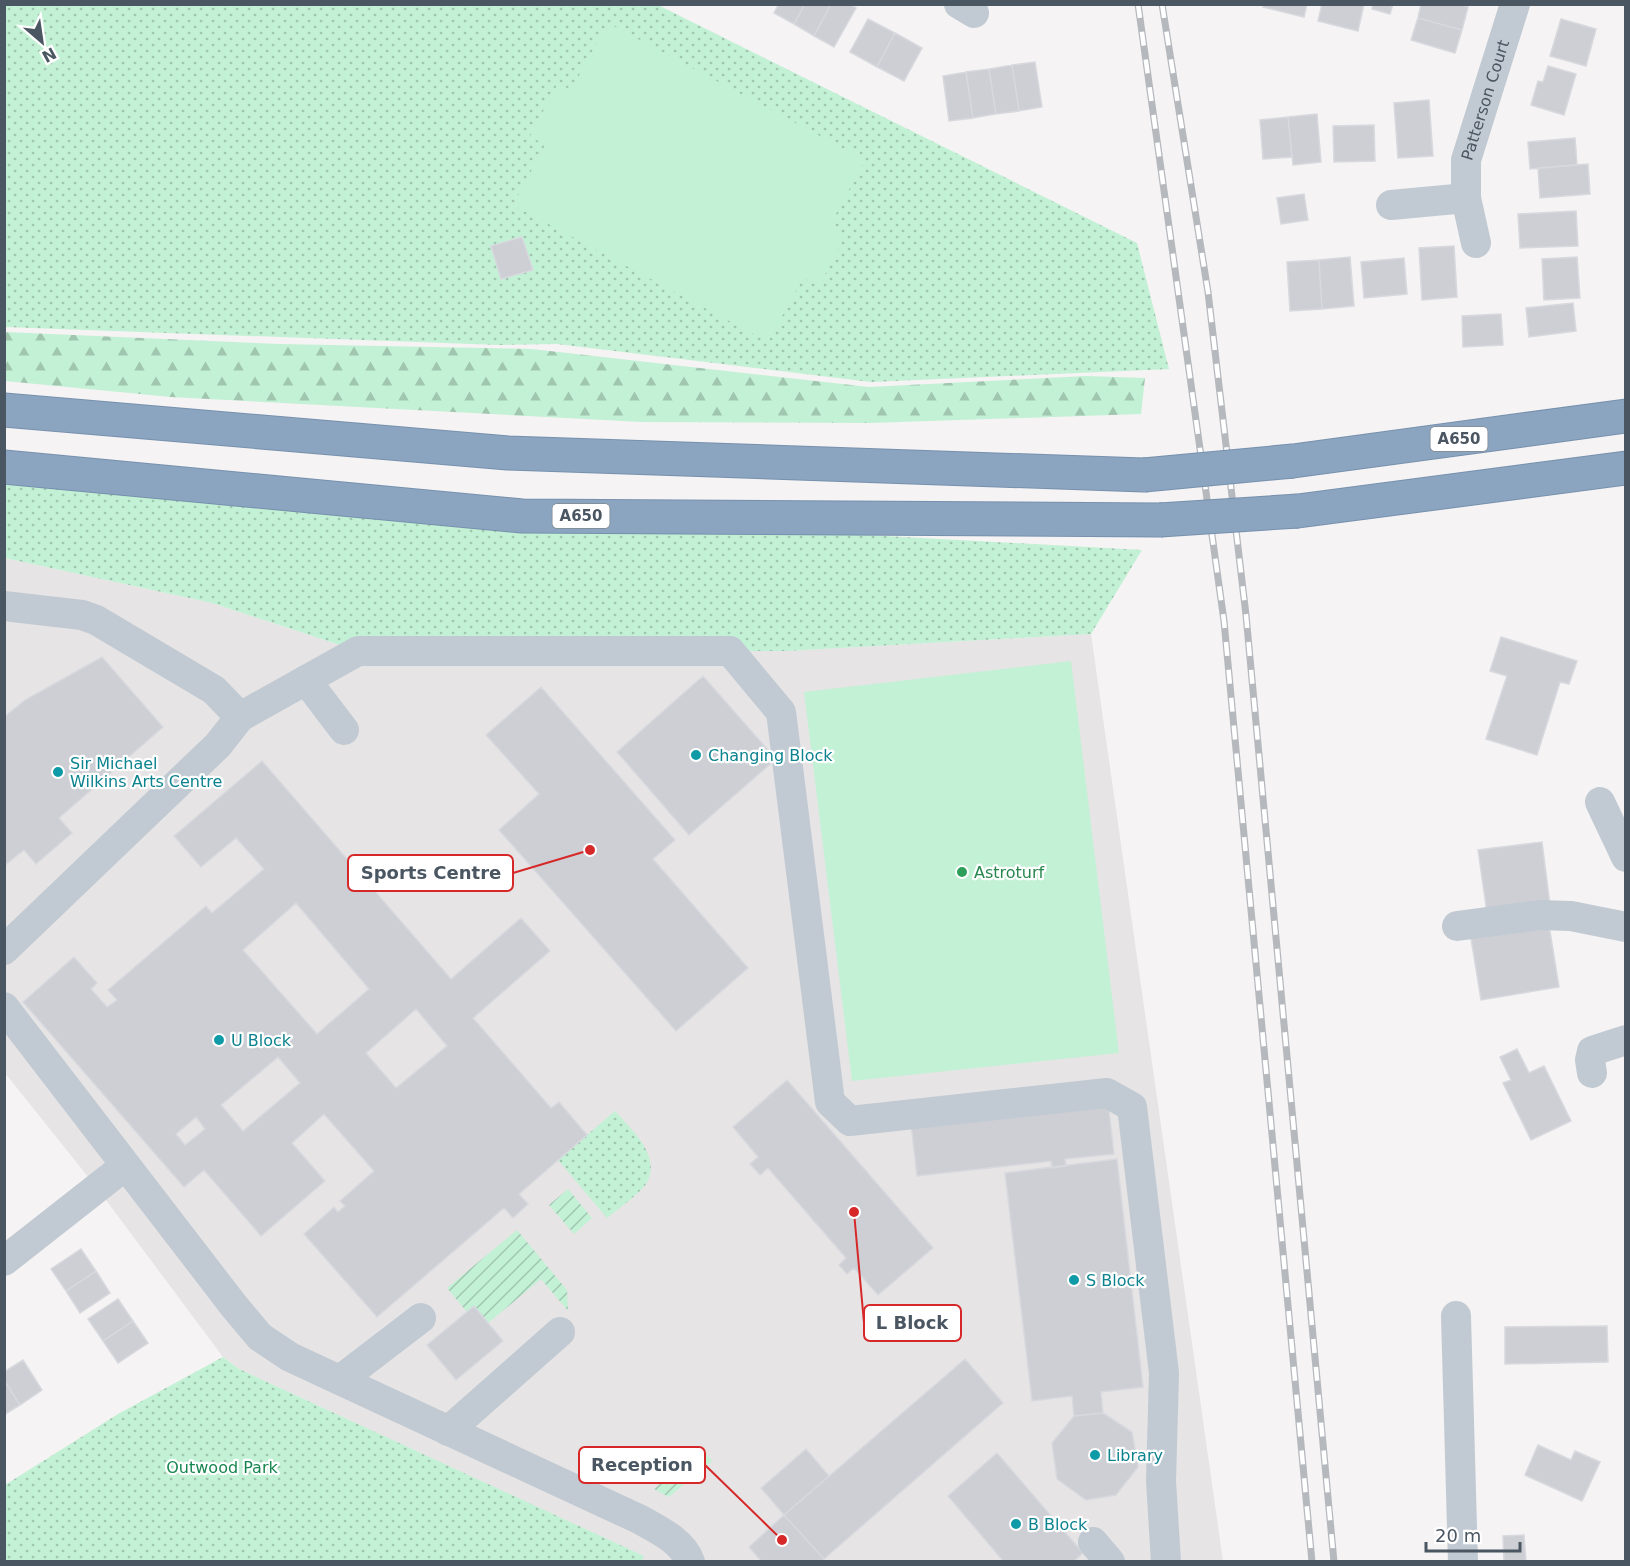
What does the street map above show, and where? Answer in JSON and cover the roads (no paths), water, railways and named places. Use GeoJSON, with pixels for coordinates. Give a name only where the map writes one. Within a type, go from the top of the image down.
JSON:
{"type":"FeatureCollection","features":[{"type":"Feature","properties":{"kind":"highway","name":"A650"},"geometry":{"type":"LineString","coordinates":[[4,410],[507,453],[1144,475],[1293,461],[1626,416]]}},
{"type":"Feature","properties":{"kind":"highway","name":"A650"},"geometry":{"type":"LineString","coordinates":[[4,467],[522,516],[1160,519],[1298,511],[1626,468]]}},
{"type":"Feature","properties":{"kind":"street","name":"Patterson Court"},"geometry":{"type":"LineString","coordinates":[[1476,243],[1466,198],[1466,160],[1515,4]]}},
{"type":"Feature","properties":{"kind":"street"},"geometry":{"type":"LineString","coordinates":[[1391,205],[1466,198]]}},
{"type":"Feature","properties":{"kind":"street"},"geometry":{"type":"LineString","coordinates":[[4,606],[82,615],[96,620],[214,690],[240,717]]}},
{"type":"Feature","properties":{"kind":"street"},"geometry":{"type":"LineString","coordinates":[[4,950],[218,745],[240,717],[358,651],[730,651],[781,712],[830,1102],[850,1121],[1107,1093],[1132,1107],[1164,1373],[1161,1481],[1166,1562]]}},
{"type":"Feature","properties":{"kind":"street"},"geometry":{"type":"LineString","coordinates":[[306,680],[344,729]]}},
{"type":"Feature","properties":{"kind":"street"},"geometry":{"type":"LineString","coordinates":[[1600,802],[1626,857]]}},
{"type":"Feature","properties":{"kind":"street"},"geometry":{"type":"LineString","coordinates":[[1457,926],[1540,915],[1571,916],[1626,927]]}},
{"type":"Feature","properties":{"kind":"street"},"geometry":{"type":"LineString","coordinates":[[4,1007],[125,1166],[260,1336],[290,1357],[448,1431],[627,1500],[647,1524],[679,1544],[690,1562]]}},
{"type":"Feature","properties":{"kind":"street"},"geometry":{"type":"LineString","coordinates":[[1592,1073],[1590,1060],[1592,1051],[1626,1040]]}},
{"type":"Feature","properties":{"kind":"street"},"geometry":{"type":"LineString","coordinates":[[4,1260],[125,1166]]}},
{"type":"Feature","properties":{"kind":"street"},"geometry":{"type":"LineString","coordinates":[[1456,1316],[1463,1562]]}},
{"type":"Feature","properties":{"kind":"street"},"geometry":{"type":"LineString","coordinates":[[340,1380],[421,1318]]}},
{"type":"Feature","properties":{"kind":"street"},"geometry":{"type":"LineString","coordinates":[[448,1431],[560,1332]]}},
{"type":"Feature","properties":{"kind":"railway"},"geometry":{"type":"LineString","coordinates":[[1138,4],[1224,621],[1312,1562]]}},
{"type":"Feature","properties":{"kind":"railway"},"geometry":{"type":"LineString","coordinates":[[1162,4],[1208,292],[1246,615],[1334,1562]]}},
{"type":"Feature","properties":{"kind":"place","name":"Changing Block"},"geometry":{"type":"Point","coordinates":[696,755]}},
{"type":"Feature","properties":{"kind":"place","name":"Sir Michael Wilkins Arts Centre"},"geometry":{"type":"Point","coordinates":[58,772]}},
{"type":"Feature","properties":{"kind":"place","name":"Sports Centre"},"geometry":{"type":"Point","coordinates":[590,850]}},
{"type":"Feature","properties":{"kind":"place","name":"Astroturf"},"geometry":{"type":"Point","coordinates":[962,872]}},
{"type":"Feature","properties":{"kind":"place","name":"U Block"},"geometry":{"type":"Point","coordinates":[219,1040]}},
{"type":"Feature","properties":{"kind":"place","name":"L Block"},"geometry":{"type":"Point","coordinates":[854,1212]}},
{"type":"Feature","properties":{"kind":"place","name":"S Block"},"geometry":{"type":"Point","coordinates":[1074,1280]}},
{"type":"Feature","properties":{"kind":"place","name":"Library"},"geometry":{"type":"Point","coordinates":[1095,1455]}},
{"type":"Feature","properties":{"kind":"place","name":"B Block"},"geometry":{"type":"Point","coordinates":[1016,1524]}},
{"type":"Feature","properties":{"kind":"place","name":"Reception"},"geometry":{"type":"Point","coordinates":[782,1540]}},
{"type":"Feature","properties":{"kind":"park label","name":"Outwood Park"},"geometry":{"type":"Point","coordinates":[222,1467]}}]}
